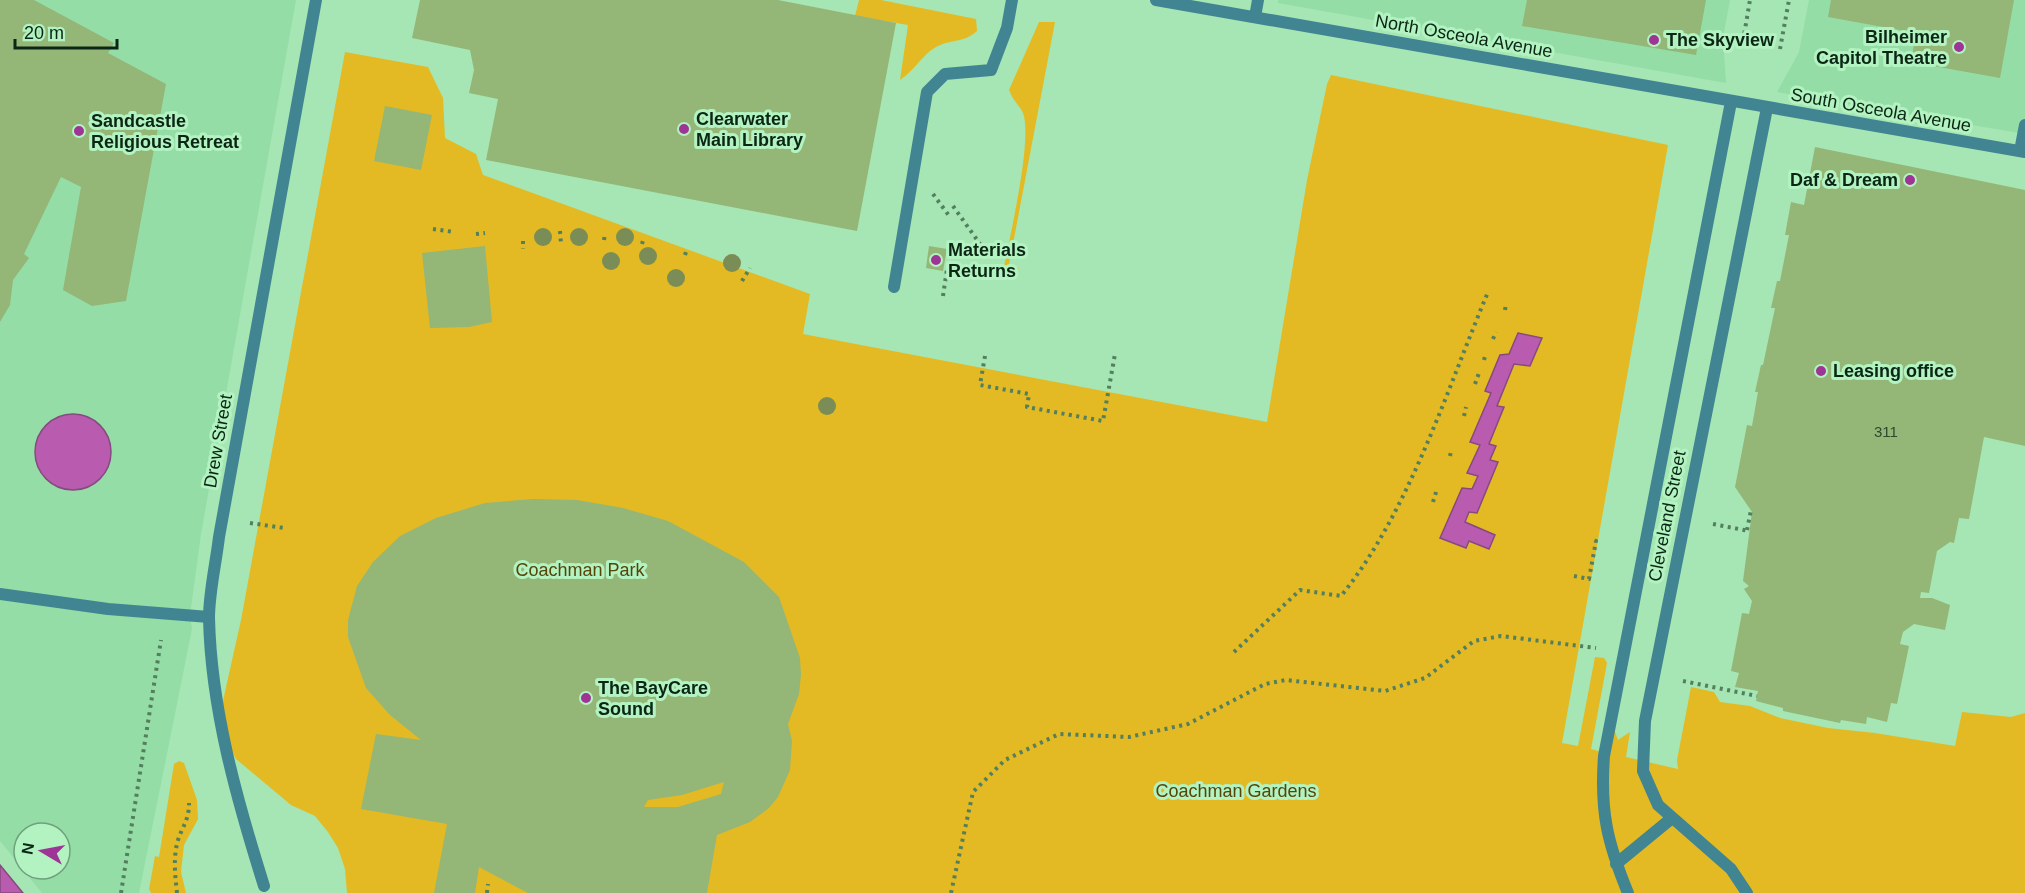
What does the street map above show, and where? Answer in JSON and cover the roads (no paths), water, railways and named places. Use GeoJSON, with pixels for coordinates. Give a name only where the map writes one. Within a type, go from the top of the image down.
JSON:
{"type":"FeatureCollection","features":[{"type":"Feature","properties":{"kind":"street","name":"Drew Street"},"geometry":{"type":"LineString","coordinates":[[264,886],[235,786],[216,692],[209,617],[219,537],[316,0]]}},
{"type":"Feature","properties":{"kind":"street"},"geometry":{"type":"LineString","coordinates":[[894,287],[927,92],[945,74],[991,70],[1007,28],[1012,0]]}},
{"type":"Feature","properties":{"kind":"street","name":"North Osceola Avenue"},"geometry":{"type":"LineString","coordinates":[[1156,0],[1731,102]]}},
{"type":"Feature","properties":{"kind":"street"},"geometry":{"type":"LineString","coordinates":[[1255,17],[1258,0]]}},
{"type":"Feature","properties":{"kind":"street","name":"South Osceola Avenue"},"geometry":{"type":"LineString","coordinates":[[1731,102],[2022,152]]}},
{"type":"Feature","properties":{"kind":"street","name":"Cleveland Street"},"geometry":{"type":"LineString","coordinates":[[1628,893],[1606,832],[1601,795],[1604,756],[1731,102]]}},
{"type":"Feature","properties":{"kind":"street","name":"Cleveland Street"},"geometry":{"type":"LineString","coordinates":[[1748,893],[1731,869],[1658,805],[1643,771],[1645,721],[1767,108]]}},
{"type":"Feature","properties":{"kind":"street"},"geometry":{"type":"LineString","coordinates":[[2022,152],[2025,125]]}},
{"type":"Feature","properties":{"kind":"street"},"geometry":{"type":"LineString","coordinates":[[0,594],[108,609],[209,617]]}},
{"type":"Feature","properties":{"kind":"street"},"geometry":{"type":"LineString","coordinates":[[1616,864],[1672,818]]}},
{"type":"Feature","properties":{"kind":"place","name":"The Skyview"},"geometry":{"type":"Point","coordinates":[1654,40]}},
{"type":"Feature","properties":{"kind":"place","name":"Bilheimer Capitol Theatre"},"geometry":{"type":"Point","coordinates":[1959,47]}},
{"type":"Feature","properties":{"kind":"place","name":"Clearwater Main Library"},"geometry":{"type":"Point","coordinates":[684,129]}},
{"type":"Feature","properties":{"kind":"place","name":"Sandcastle Religious Retreat"},"geometry":{"type":"Point","coordinates":[79,131]}},
{"type":"Feature","properties":{"kind":"place","name":"Daf & Dream"},"geometry":{"type":"Point","coordinates":[1910,180]}},
{"type":"Feature","properties":{"kind":"place","name":"Materials Returns"},"geometry":{"type":"Point","coordinates":[936,260]}},
{"type":"Feature","properties":{"kind":"place","name":"Leasing office"},"geometry":{"type":"Point","coordinates":[1821,371]}},
{"type":"Feature","properties":{"kind":"place","name":"The BayCare Sound"},"geometry":{"type":"Point","coordinates":[586,698]}},
{"type":"Feature","properties":{"kind":"park label","name":"Coachman Park"},"geometry":{"type":"Point","coordinates":[580,570]}},
{"type":"Feature","properties":{"kind":"park label","name":"Coachman Gardens"},"geometry":{"type":"Point","coordinates":[1236,791]}}]}
